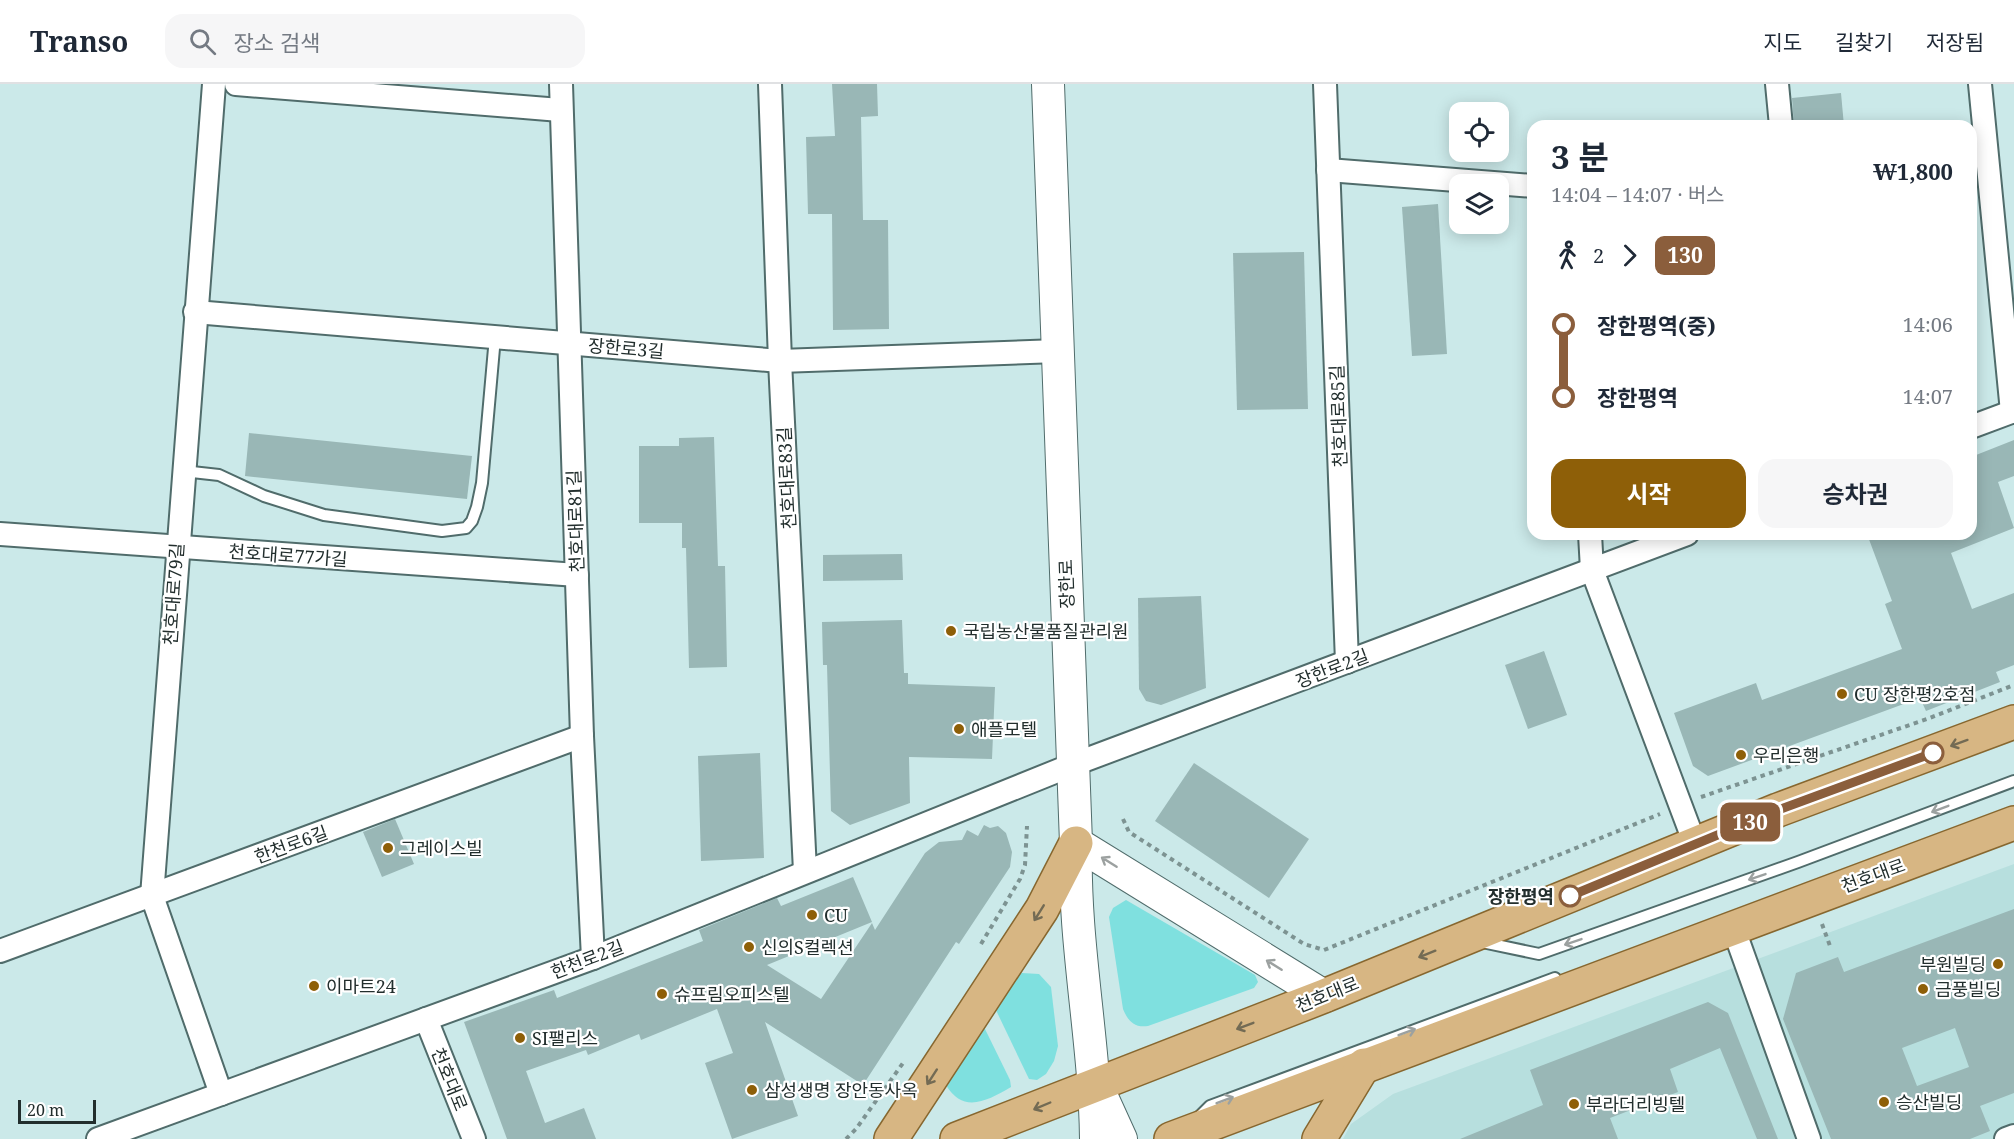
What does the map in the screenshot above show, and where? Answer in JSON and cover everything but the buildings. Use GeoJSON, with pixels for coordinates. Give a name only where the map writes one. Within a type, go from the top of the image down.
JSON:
{"type":"FeatureCollection","features":[{"type":"Feature","properties":{"kind":"main road","name":"천호대로"},"geometry":{"type":"LineString","coordinates":[[957,1139],[1324,996],[1778,810],[2014,723]]}},
{"type":"Feature","properties":{"kind":"main road","name":"천호대로"},"geometry":{"type":"LineString","coordinates":[[1175,1137],[2014,823]]}},
{"type":"Feature","properties":{"kind":"main road"},"geometry":{"type":"LineString","coordinates":[[891,1139],[1042,909],[1076,843]]}},
{"type":"Feature","properties":{"kind":"main road"},"geometry":{"type":"LineString","coordinates":[[1319,1139],[1364,1065]]}},
{"type":"Feature","properties":{"kind":"street","name":"천호대로79길"},"geometry":{"type":"LineString","coordinates":[[214,84],[152,896],[220,1094]]}},
{"type":"Feature","properties":{"kind":"street"},"geometry":{"type":"LineString","coordinates":[[236,84],[560,110]]}},
{"type":"Feature","properties":{"kind":"street","name":"천호대로81길"},"geometry":{"type":"LineString","coordinates":[[561,84],[576,575],[592,958]]}},
{"type":"Feature","properties":{"kind":"street","name":"천호대로83길"},"geometry":{"type":"LineString","coordinates":[[770,84],[780,361],[805,872]]}},
{"type":"Feature","properties":{"kind":"street","name":"장한로"},"geometry":{"type":"LineString","coordinates":[[1048,84],[1076,843],[1074,895],[1096,1083],[1096,1139]]}},
{"type":"Feature","properties":{"kind":"street","name":"천호대로85길"},"geometry":{"type":"LineString","coordinates":[[1325,84],[1347,662]]}},
{"type":"Feature","properties":{"kind":"street"},"geometry":{"type":"LineString","coordinates":[[1777,84],[1780,120]]}},
{"type":"Feature","properties":{"kind":"street"},"geometry":{"type":"LineString","coordinates":[[1977,426],[2013,412],[1980,84]]}},
{"type":"Feature","properties":{"kind":"street"},"geometry":{"type":"LineString","coordinates":[[1329,170],[1527,186]]}},
{"type":"Feature","properties":{"kind":"street","name":"장한로3길"},"geometry":{"type":"LineString","coordinates":[[195,312],[780,361],[1058,351]]}},
{"type":"Feature","properties":{"kind":"street","name":"천호대로77가길"},"geometry":{"type":"LineString","coordinates":[[0,534],[576,575]]}},
{"type":"Feature","properties":{"kind":"street"},"geometry":{"type":"LineString","coordinates":[[1590,540],[1592,570],[1695,844]]}},
{"type":"Feature","properties":{"kind":"street","name":"장한로2길"},"geometry":{"type":"LineString","coordinates":[[1072,765],[1672,540]]}},
{"type":"Feature","properties":{"kind":"street","name":"한천로6길"},"geometry":{"type":"LineString","coordinates":[[0,951],[582,736]]}},
{"type":"Feature","properties":{"kind":"street","name":"한천로2길"},"geometry":{"type":"LineString","coordinates":[[98,1139],[592,958],[1072,765]]}},
{"type":"Feature","properties":{"kind":"street"},"geometry":{"type":"LineString","coordinates":[[1076,843],[1324,996]]}},
{"type":"Feature","properties":{"kind":"street"},"geometry":{"type":"LineString","coordinates":[[1733,927],[1809,1139]]}},
{"type":"Feature","properties":{"kind":"street","name":"천호대로"},"geometry":{"type":"LineString","coordinates":[[426,1019],[474,1139]]}},
{"type":"Feature","properties":{"kind":"street","name":"장한로"},"geometry":{"type":"LineString","coordinates":[[1096,1083],[1121,1139]]}},
{"type":"Feature","properties":{"kind":"street"},"geometry":{"type":"LineString","coordinates":[[2006,1139],[2014,1136]]}},
{"type":"Feature","properties":{"kind":"lane"},"geometry":{"type":"LineString","coordinates":[[183,471],[219,476],[256,493],[324,515],[442,531],[466,528],[472,521],[477,507],[482,483],[495,337]]}},
{"type":"Feature","properties":{"kind":"lane"},"geometry":{"type":"LineString","coordinates":[[1466,938],[1539,954],[1798,862],[2014,780]]}},
{"type":"Feature","properties":{"kind":"lane"},"geometry":{"type":"LineString","coordinates":[[1175,1137],[1210,1106],[1565,974]]}},
{"type":"Feature","properties":{"kind":"path"},"geometry":{"type":"LineString","coordinates":[[1694,795],[1706,796],[1927,719],[2014,686]]}},
{"type":"Feature","properties":{"kind":"path"},"geometry":{"type":"LineString","coordinates":[[1123,819],[1130,832],[1304,944],[1324,950],[1657,816],[1664,808]]}},
{"type":"Feature","properties":{"kind":"path"},"geometry":{"type":"LineString","coordinates":[[980,946],[1020,879],[1024,865],[1027,826]]}},
{"type":"Feature","properties":{"kind":"path"},"geometry":{"type":"LineString","coordinates":[[846,1139],[856,1129],[904,1061]]}},
{"type":"Feature","properties":{"kind":"shaded area"},"geometry":{"type":"Polygon","coordinates":[[[2014,864],[2014,1139],[1343,1139],[1351,1124],[1393,1094],[2014,864]]]}},
{"type":"Feature","properties":{"kind":"shaded area"},"geometry":{"type":"Polygon","coordinates":[[[1126,900],[1255,975],[1258,982],[1254,988],[1148,1026],[1132,1023],[1123,1009],[1109,917],[1113,908],[1126,900]]]}},
{"type":"Feature","properties":{"kind":"shaded area"},"geometry":{"type":"Polygon","coordinates":[[[1014,974],[1039,974],[1051,987],[1058,1046],[1054,1061],[1046,1074],[1037,1080],[1029,1079],[994,1006],[1014,974]]]}},
{"type":"Feature","properties":{"kind":"shaded area"},"geometry":{"type":"Polygon","coordinates":[[[984,1027],[1010,1080],[1011,1087],[984,1100],[968,1102],[960,1100],[946,1085],[984,1027]]]}},
{"type":"Feature","properties":{"kind":"bus line","name":"130"},"geometry":{"type":"LineString","coordinates":[[1570,896],[1778,810],[1933,753]]}},
{"type":"Feature","properties":{"kind":"place","name":"국립농산물품질관리원"},"geometry":{"type":"Point","coordinates":[951,631]}},
{"type":"Feature","properties":{"kind":"place","name":"CU 장한평2호점"},"geometry":{"type":"Point","coordinates":[1842,694]}},
{"type":"Feature","properties":{"kind":"place","name":"애플모텔"},"geometry":{"type":"Point","coordinates":[959,729]}},
{"type":"Feature","properties":{"kind":"place","name":"우리은행"},"geometry":{"type":"Point","coordinates":[1741,755]}},
{"type":"Feature","properties":{"kind":"place","name":"그레이스빌"},"geometry":{"type":"Point","coordinates":[388,848]}},
{"type":"Feature","properties":{"kind":"place","name":"장한평역"},"geometry":{"type":"Point","coordinates":[1570,896]}},
{"type":"Feature","properties":{"kind":"place","name":"CU"},"geometry":{"type":"Point","coordinates":[812,915]}},
{"type":"Feature","properties":{"kind":"place","name":"신의S컬렉션"},"geometry":{"type":"Point","coordinates":[749,947]}},
{"type":"Feature","properties":{"kind":"place","name":"부원빌딩"},"geometry":{"type":"Point","coordinates":[1998,964]}},
{"type":"Feature","properties":{"kind":"place","name":"이마트24"},"geometry":{"type":"Point","coordinates":[314,986]}},
{"type":"Feature","properties":{"kind":"place","name":"금풍빌딩"},"geometry":{"type":"Point","coordinates":[1923,989]}},
{"type":"Feature","properties":{"kind":"place","name":"슈프림오피스텔"},"geometry":{"type":"Point","coordinates":[662,994]}},
{"type":"Feature","properties":{"kind":"place","name":"SI팰리스"},"geometry":{"type":"Point","coordinates":[520,1038]}},
{"type":"Feature","properties":{"kind":"place","name":"삼성생명 장안동사옥"},"geometry":{"type":"Point","coordinates":[752,1090]}},
{"type":"Feature","properties":{"kind":"place","name":"승산빌딩"},"geometry":{"type":"Point","coordinates":[1884,1102]}},
{"type":"Feature","properties":{"kind":"place","name":"부라더리빙텔"},"geometry":{"type":"Point","coordinates":[1574,1104]}}]}
